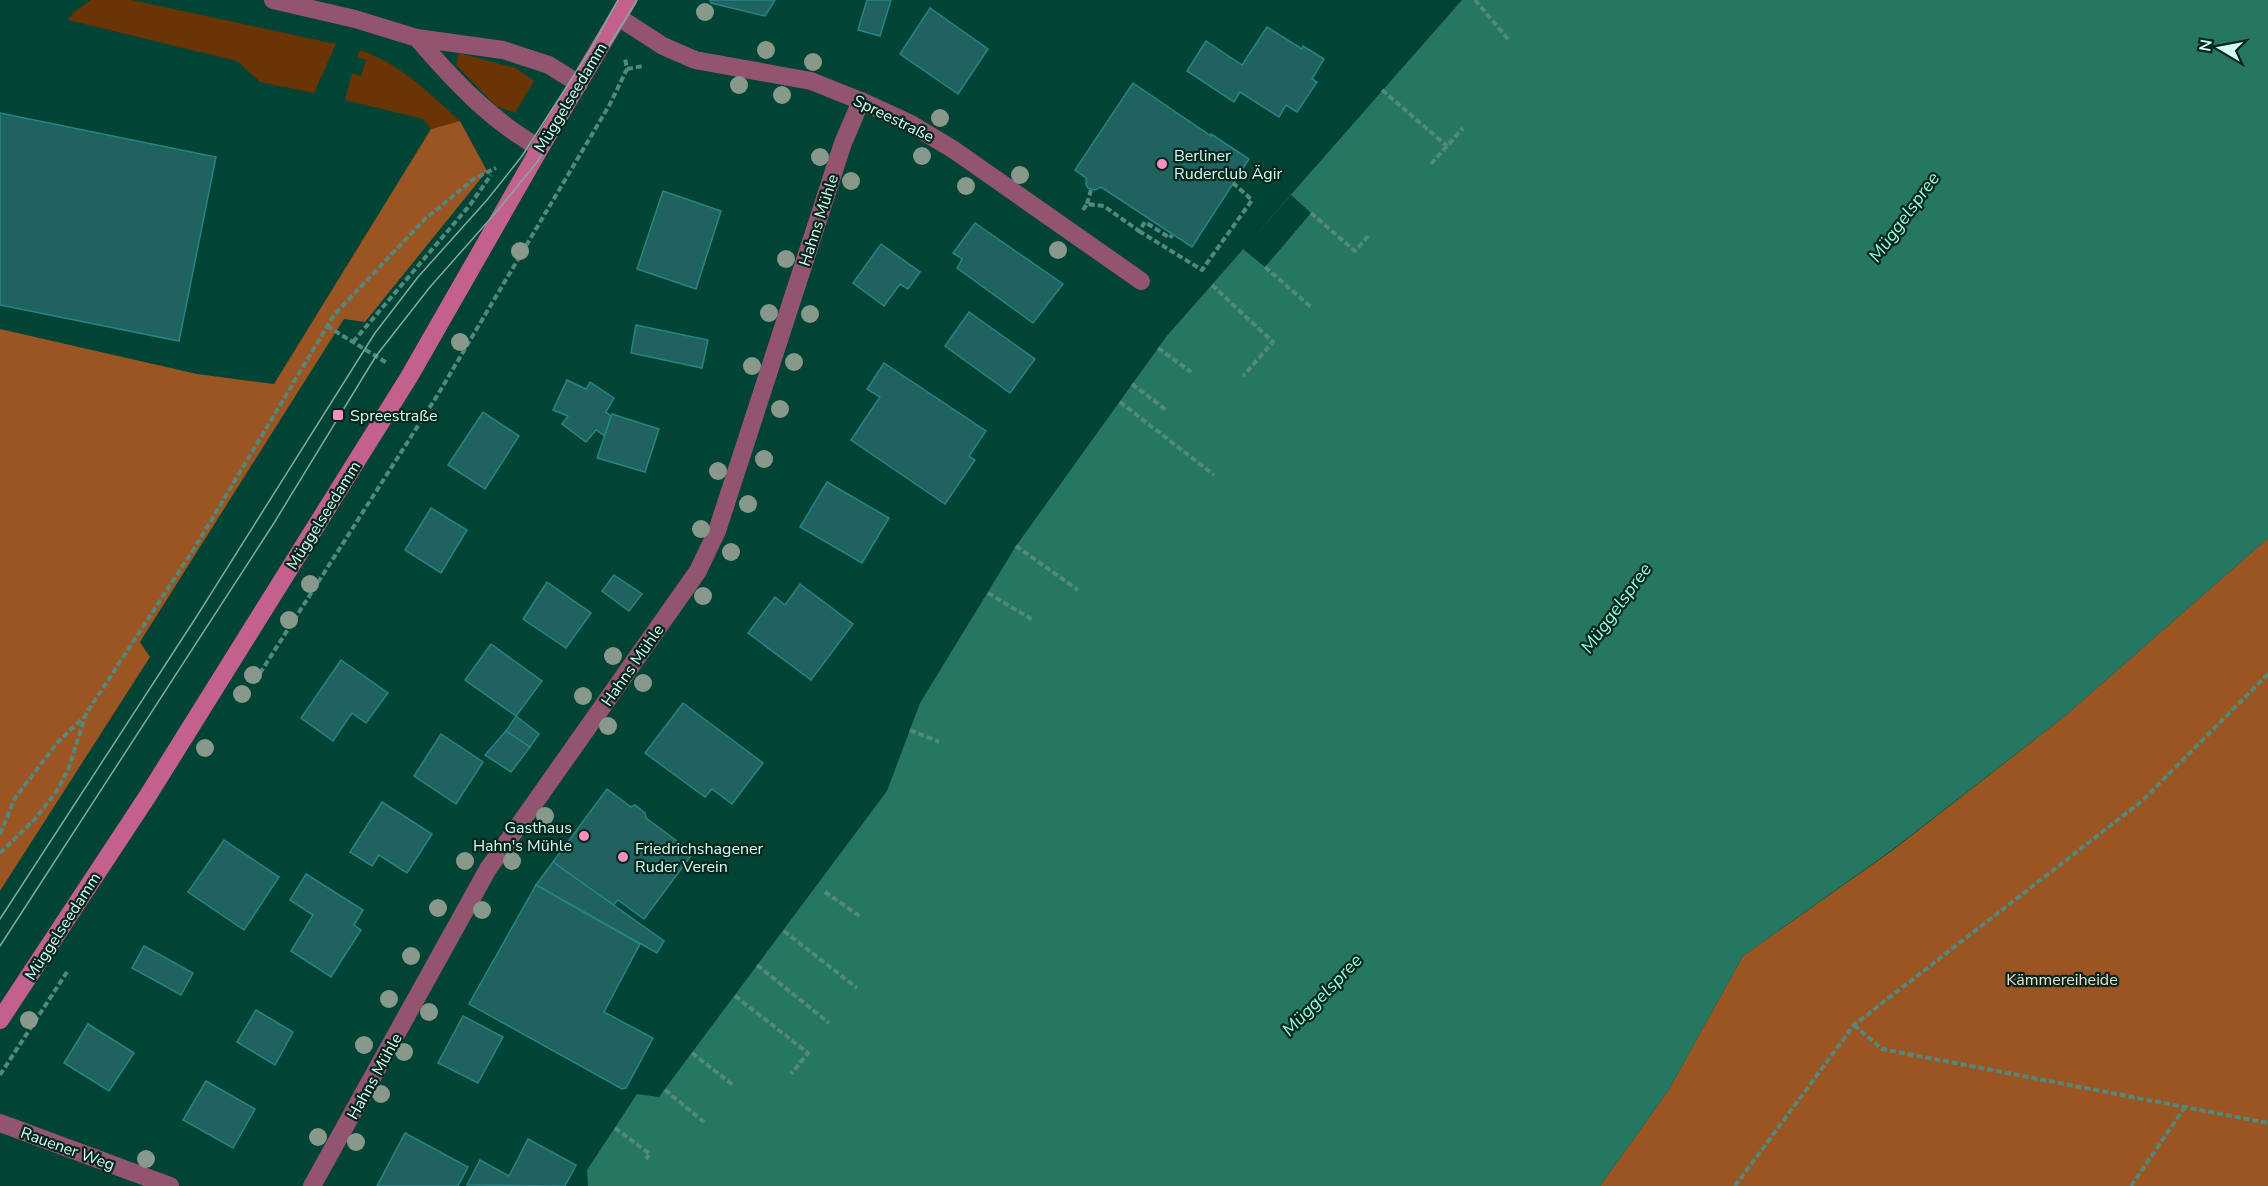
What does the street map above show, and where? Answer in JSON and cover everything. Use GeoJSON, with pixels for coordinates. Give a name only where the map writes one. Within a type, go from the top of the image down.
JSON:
{"type":"FeatureCollection","features":[{"type":"Feature","properties":{"kind":"main road","name":"Müggelseedamm"},"geometry":{"type":"LineString","coordinates":[[0,1020],[135,816],[409,377],[540,147],[628,0]]}},
{"type":"Feature","properties":{"kind":"street"},"geometry":{"type":"LineString","coordinates":[[273,0],[355,19],[417,38],[503,50],[549,65],[579,84]]}},
{"type":"Feature","properties":{"kind":"street","name":"Spreestraße"},"geometry":{"type":"LineString","coordinates":[[618,17],[663,46],[695,60],[811,81],[911,124],[1071,231],[1141,281]]}},
{"type":"Feature","properties":{"kind":"street"},"geometry":{"type":"LineString","coordinates":[[417,38],[493,117],[540,147]]}},
{"type":"Feature","properties":{"kind":"street","name":"Hahns Mühle"},"geometry":{"type":"LineString","coordinates":[[312,1186],[488,869],[698,572],[717,531],[843,143],[861,101]]}},
{"type":"Feature","properties":{"kind":"street","name":"Rauener Weg"},"geometry":{"type":"LineString","coordinates":[[0,1123],[170,1186]]}},
{"type":"Feature","properties":{"kind":"path"},"geometry":{"type":"LineString","coordinates":[[1475,0],[1508,39]]}},
{"type":"Feature","properties":{"kind":"path"},"geometry":{"type":"LineString","coordinates":[[627,69],[644,65]]}},
{"type":"Feature","properties":{"kind":"path"},"geometry":{"type":"LineString","coordinates":[[1382,90],[1447,146]]}},
{"type":"Feature","properties":{"kind":"path"},"geometry":{"type":"LineString","coordinates":[[1431,164],[1463,128]]}},
{"type":"Feature","properties":{"kind":"path"},"geometry":{"type":"LineString","coordinates":[[0,834],[15,798],[57,743],[86,714],[197,544],[334,315],[425,219],[475,178],[540,147]]}},
{"type":"Feature","properties":{"kind":"path"},"geometry":{"type":"LineString","coordinates":[[353,342],[470,205],[494,169]]}},
{"type":"Feature","properties":{"kind":"path"},"geometry":{"type":"LineString","coordinates":[[1087,204],[1104,206],[1202,270],[1252,200],[1233,183]]}},
{"type":"Feature","properties":{"kind":"path"},"geometry":{"type":"LineString","coordinates":[[1071,231],[1087,204],[1091,190]]}},
{"type":"Feature","properties":{"kind":"path"},"geometry":{"type":"LineString","coordinates":[[1311,213],[1355,251],[1369,235]]}},
{"type":"Feature","properties":{"kind":"path"},"geometry":{"type":"LineString","coordinates":[[1139,231],[1145,222],[1170,238],[1172,235]]}},
{"type":"Feature","properties":{"kind":"path"},"geometry":{"type":"LineString","coordinates":[[1265,267],[1311,307]]}},
{"type":"Feature","properties":{"kind":"path"},"geometry":{"type":"LineString","coordinates":[[1212,285],[1273,342],[1243,376]]}},
{"type":"Feature","properties":{"kind":"path"},"geometry":{"type":"LineString","coordinates":[[1158,348],[1191,372]]}},
{"type":"Feature","properties":{"kind":"path"},"geometry":{"type":"LineString","coordinates":[[1132,384],[1166,410]]}},
{"type":"Feature","properties":{"kind":"path"},"geometry":{"type":"LineString","coordinates":[[1120,402],[1214,475]]}},
{"type":"Feature","properties":{"kind":"path"},"geometry":{"type":"LineString","coordinates":[[1016,546],[1078,590]]}},
{"type":"Feature","properties":{"kind":"path"},"geometry":{"type":"LineString","coordinates":[[988,593],[1033,620]]}},
{"type":"Feature","properties":{"kind":"path"},"geometry":{"type":"LineString","coordinates":[[1735,1186],[1854,1025],[2142,801],[2268,674]]}},
{"type":"Feature","properties":{"kind":"path"},"geometry":{"type":"LineString","coordinates":[[0,853],[36,819],[56,792],[68,770],[86,714]]}},
{"type":"Feature","properties":{"kind":"path"},"geometry":{"type":"LineString","coordinates":[[910,730],[939,742]]}},
{"type":"Feature","properties":{"kind":"path"},"geometry":{"type":"LineString","coordinates":[[825,892],[861,917]]}},
{"type":"Feature","properties":{"kind":"path"},"geometry":{"type":"LineString","coordinates":[[784,931],[857,988]]}},
{"type":"Feature","properties":{"kind":"path"},"geometry":{"type":"LineString","coordinates":[[757,965],[829,1023]]}},
{"type":"Feature","properties":{"kind":"path"},"geometry":{"type":"LineString","coordinates":[[735,996],[808,1053],[791,1074]]}},
{"type":"Feature","properties":{"kind":"path"},"geometry":{"type":"LineString","coordinates":[[1854,1025],[1882,1049],[2268,1123]]}},
{"type":"Feature","properties":{"kind":"path"},"geometry":{"type":"LineString","coordinates":[[692,1053],[733,1085]]}},
{"type":"Feature","properties":{"kind":"path"},"geometry":{"type":"LineString","coordinates":[[664,1090],[704,1122]]}},
{"type":"Feature","properties":{"kind":"path"},"geometry":{"type":"LineString","coordinates":[[2131,1186],[2185,1107]]}},
{"type":"Feature","properties":{"kind":"path"},"geometry":{"type":"LineString","coordinates":[[615,1128],[650,1154],[646,1159]]}},
{"type":"Feature","properties":{"kind":"shaded area"},"geometry":{"type":"Polygon","coordinates":[[[91,0],[132,0],[336,44],[314,93],[260,82],[237,61],[68,20],[73,13],[91,0]]]}},
{"type":"Feature","properties":{"kind":"shaded area"},"geometry":{"type":"Polygon","coordinates":[[[360,50],[401,71],[460,121],[431,129],[423,119],[345,100],[352,73],[361,76],[366,60],[357,57],[360,50]]]}},
{"type":"Feature","properties":{"kind":"shaded area"},"geometry":{"type":"Polygon","coordinates":[[[459,53],[516,68],[534,81],[515,113],[496,106],[456,65],[459,53]]]}},
{"type":"Feature","properties":{"kind":"green space"},"geometry":{"type":"Polygon","coordinates":[[[460,121],[487,171],[365,322],[344,319],[140,642],[150,657],[0,891],[0,329],[197,374],[274,384],[431,129],[460,121]]]}},
{"type":"Feature","properties":{"kind":"green space","name":"Kämmereiheide"},"geometry":{"type":"Polygon","coordinates":[[[2268,538],[2268,1186],[1600,1186],[1668,1091],[1743,956],[1893,850],[2065,716],[2268,538]]]}},
{"type":"Feature","properties":{"kind":"water","name":"Müggelspree"},"geometry":{"type":"Polygon","coordinates":[[[1462,0],[2268,0],[2268,538],[2065,716],[1892,850],[1743,956],[1668,1091],[1600,1186],[588,1186],[587,1170],[637,1094],[659,1097],[887,791],[920,703],[1016,546],[1166,337],[1462,0]]]}},
{"type":"Feature","properties":{"kind":"pier"},"geometry":{"type":"Polygon","coordinates":[[[1291,195],[1311,213],[1265,267],[1243,249],[1291,195]]]}},
{"type":"Feature","properties":{"kind":"building"},"geometry":{"type":"Polygon","coordinates":[[[710,0],[775,0],[765,16],[711,3],[710,0]]]}},
{"type":"Feature","properties":{"kind":"building"},"geometry":{"type":"Polygon","coordinates":[[[867,0],[891,0],[880,36],[858,30],[867,0]]]}},
{"type":"Feature","properties":{"kind":"building"},"geometry":{"type":"Polygon","coordinates":[[[930,8],[988,49],[958,94],[900,54],[930,8]]]}},
{"type":"Feature","properties":{"kind":"building"},"geometry":{"type":"Polygon","coordinates":[[[1267,27],[1302,49],[1303,46],[1324,59],[1312,79],[1317,82],[1297,112],[1286,105],[1279,117],[1240,92],[1234,102],[1187,71],[1206,41],[1242,65],[1267,27]]]}},
{"type":"Feature","properties":{"kind":"building","name":"Berliner Ruderclub Ägir"},"geometry":{"type":"Polygon","coordinates":[[[1133,83],[1249,159],[1192,247],[1101,187],[1095,190],[1088,188],[1086,178],[1075,170],[1133,83]]]}},
{"type":"Feature","properties":{"kind":"building"},"geometry":{"type":"Polygon","coordinates":[[[0,113],[216,157],[179,341],[0,305],[0,113]]]}},
{"type":"Feature","properties":{"kind":"building"},"geometry":{"type":"Polygon","coordinates":[[[663,191],[721,211],[696,289],[637,269],[663,191]]]}},
{"type":"Feature","properties":{"kind":"building"},"geometry":{"type":"Polygon","coordinates":[[[975,223],[1063,284],[1033,323],[957,268],[962,259],[953,253],[975,223]]]}},
{"type":"Feature","properties":{"kind":"building"},"geometry":{"type":"Polygon","coordinates":[[[881,244],[920,272],[908,289],[900,284],[884,306],[853,283],[881,244]]]}},
{"type":"Feature","properties":{"kind":"building"},"geometry":{"type":"Polygon","coordinates":[[[969,312],[1035,359],[1010,393],[945,346],[969,312]]]}},
{"type":"Feature","properties":{"kind":"building"},"geometry":{"type":"Polygon","coordinates":[[[636,325],[708,340],[702,368],[631,353],[636,325]]]}},
{"type":"Feature","properties":{"kind":"building"},"geometry":{"type":"Polygon","coordinates":[[[884,363],[986,431],[969,456],[975,460],[945,504],[851,440],[880,397],[867,389],[884,363]]]}},
{"type":"Feature","properties":{"kind":"building"},"geometry":{"type":"Polygon","coordinates":[[[567,380],[586,389],[590,382],[614,398],[606,412],[611,416],[605,436],[596,430],[586,442],[562,424],[568,416],[553,410],[567,380]]]}},
{"type":"Feature","properties":{"kind":"building"},"geometry":{"type":"Polygon","coordinates":[[[483,412],[519,436],[485,489],[448,465],[483,412]]]}},
{"type":"Feature","properties":{"kind":"building"},"geometry":{"type":"Polygon","coordinates":[[[612,414],[659,429],[645,472],[597,458],[612,414]]]}},
{"type":"Feature","properties":{"kind":"building"},"geometry":{"type":"Polygon","coordinates":[[[827,482],[889,518],[862,563],[800,527],[827,482]]]}},
{"type":"Feature","properties":{"kind":"building"},"geometry":{"type":"Polygon","coordinates":[[[431,508],[467,530],[441,573],[405,550],[431,508]]]}},
{"type":"Feature","properties":{"kind":"building"},"geometry":{"type":"Polygon","coordinates":[[[614,575],[642,594],[629,611],[602,591],[614,575]]]}},
{"type":"Feature","properties":{"kind":"building"},"geometry":{"type":"Polygon","coordinates":[[[547,582],[591,613],[566,648],[523,619],[547,582]]]}},
{"type":"Feature","properties":{"kind":"building"},"geometry":{"type":"Polygon","coordinates":[[[800,584],[853,624],[811,680],[748,633],[775,597],[785,605],[800,584]]]}},
{"type":"Feature","properties":{"kind":"building"},"geometry":{"type":"Polygon","coordinates":[[[491,644],[542,681],[516,716],[465,680],[491,644]]]}},
{"type":"Feature","properties":{"kind":"building"},"geometry":{"type":"Polygon","coordinates":[[[341,660],[388,693],[366,723],[352,713],[333,741],[301,718],[341,660]]]}},
{"type":"Feature","properties":{"kind":"building"},"geometry":{"type":"Polygon","coordinates":[[[683,703],[763,763],[732,804],[712,789],[705,797],[645,753],[683,703]]]}},
{"type":"Feature","properties":{"kind":"building"},"geometry":{"type":"Polygon","coordinates":[[[516,716],[539,734],[530,747],[506,731],[516,716]]]}},
{"type":"Feature","properties":{"kind":"building"},"geometry":{"type":"Polygon","coordinates":[[[506,731],[530,747],[511,772],[485,755],[506,731]]]}},
{"type":"Feature","properties":{"kind":"building"},"geometry":{"type":"Polygon","coordinates":[[[441,734],[483,762],[456,804],[414,776],[441,734]]]}},
{"type":"Feature","properties":{"kind":"building","name":"Friedrichshagener Ruder Verein"},"geometry":{"type":"Polygon","coordinates":[[[607,789],[631,807],[635,805],[645,813],[646,818],[693,853],[644,919],[618,900],[613,905],[553,862],[607,789]]]}},
{"type":"Feature","properties":{"kind":"building"},"geometry":{"type":"Polygon","coordinates":[[[382,802],[432,834],[407,873],[379,855],[372,866],[350,852],[382,802]]]}},
{"type":"Feature","properties":{"kind":"building"},"geometry":{"type":"Polygon","coordinates":[[[224,840],[279,877],[244,930],[188,892],[224,840]]]}},
{"type":"Feature","properties":{"kind":"building"},"geometry":{"type":"Polygon","coordinates":[[[553,862],[664,941],[657,953],[536,885],[553,862]]]}},
{"type":"Feature","properties":{"kind":"building"},"geometry":{"type":"Polygon","coordinates":[[[306,874],[363,910],[354,925],[361,930],[331,977],[291,951],[313,915],[290,900],[306,874]]]}},
{"type":"Feature","properties":{"kind":"building"},"geometry":{"type":"Polygon","coordinates":[[[536,885],[640,944],[604,1012],[653,1038],[626,1088],[622,1089],[469,1004],[536,885]]]}},
{"type":"Feature","properties":{"kind":"building"},"geometry":{"type":"Polygon","coordinates":[[[144,946],[193,973],[181,995],[132,968],[144,946]]]}},
{"type":"Feature","properties":{"kind":"building"},"geometry":{"type":"Polygon","coordinates":[[[256,1010],[293,1032],[275,1065],[237,1042],[256,1010]]]}},
{"type":"Feature","properties":{"kind":"building"},"geometry":{"type":"Polygon","coordinates":[[[463,1016],[503,1037],[478,1083],[438,1063],[463,1016]]]}},
{"type":"Feature","properties":{"kind":"building"},"geometry":{"type":"Polygon","coordinates":[[[88,1024],[134,1053],[109,1091],[64,1063],[88,1024]]]}},
{"type":"Feature","properties":{"kind":"building"},"geometry":{"type":"Polygon","coordinates":[[[206,1081],[255,1109],[233,1148],[183,1120],[206,1081]]]}},
{"type":"Feature","properties":{"kind":"building"},"geometry":{"type":"Polygon","coordinates":[[[405,1133],[468,1167],[458,1186],[377,1186],[405,1133]]]}},
{"type":"Feature","properties":{"kind":"building"},"geometry":{"type":"Polygon","coordinates":[[[528,1139],[576,1165],[565,1186],[467,1185],[480,1160],[509,1176],[528,1139]]]}},
{"type":"Feature","properties":{"kind":"tram line"},"geometry":{"type":"LineString","coordinates":[[0,919],[195,619],[375,333],[418,277],[487,200],[522,156],[591,49],[618,0]]}},
{"type":"Feature","properties":{"kind":"tram line"},"geometry":{"type":"LineString","coordinates":[[0,946],[274,523],[376,356],[430,287],[537,162],[637,0]]}},
{"type":"Feature","properties":{"kind":"place","name":"Berliner Ruderclub Ägir"},"geometry":{"type":"Point","coordinates":[1162,164]}},
{"type":"Feature","properties":{"kind":"place","name":"Spreestraße"},"geometry":{"type":"Point","coordinates":[338,415]}},
{"type":"Feature","properties":{"kind":"place","name":"Gasthaus Hahn's Mühle"},"geometry":{"type":"Point","coordinates":[584,836]}},
{"type":"Feature","properties":{"kind":"place","name":"Friedrichshagener Ruder Verein"},"geometry":{"type":"Point","coordinates":[623,857]}}]}
